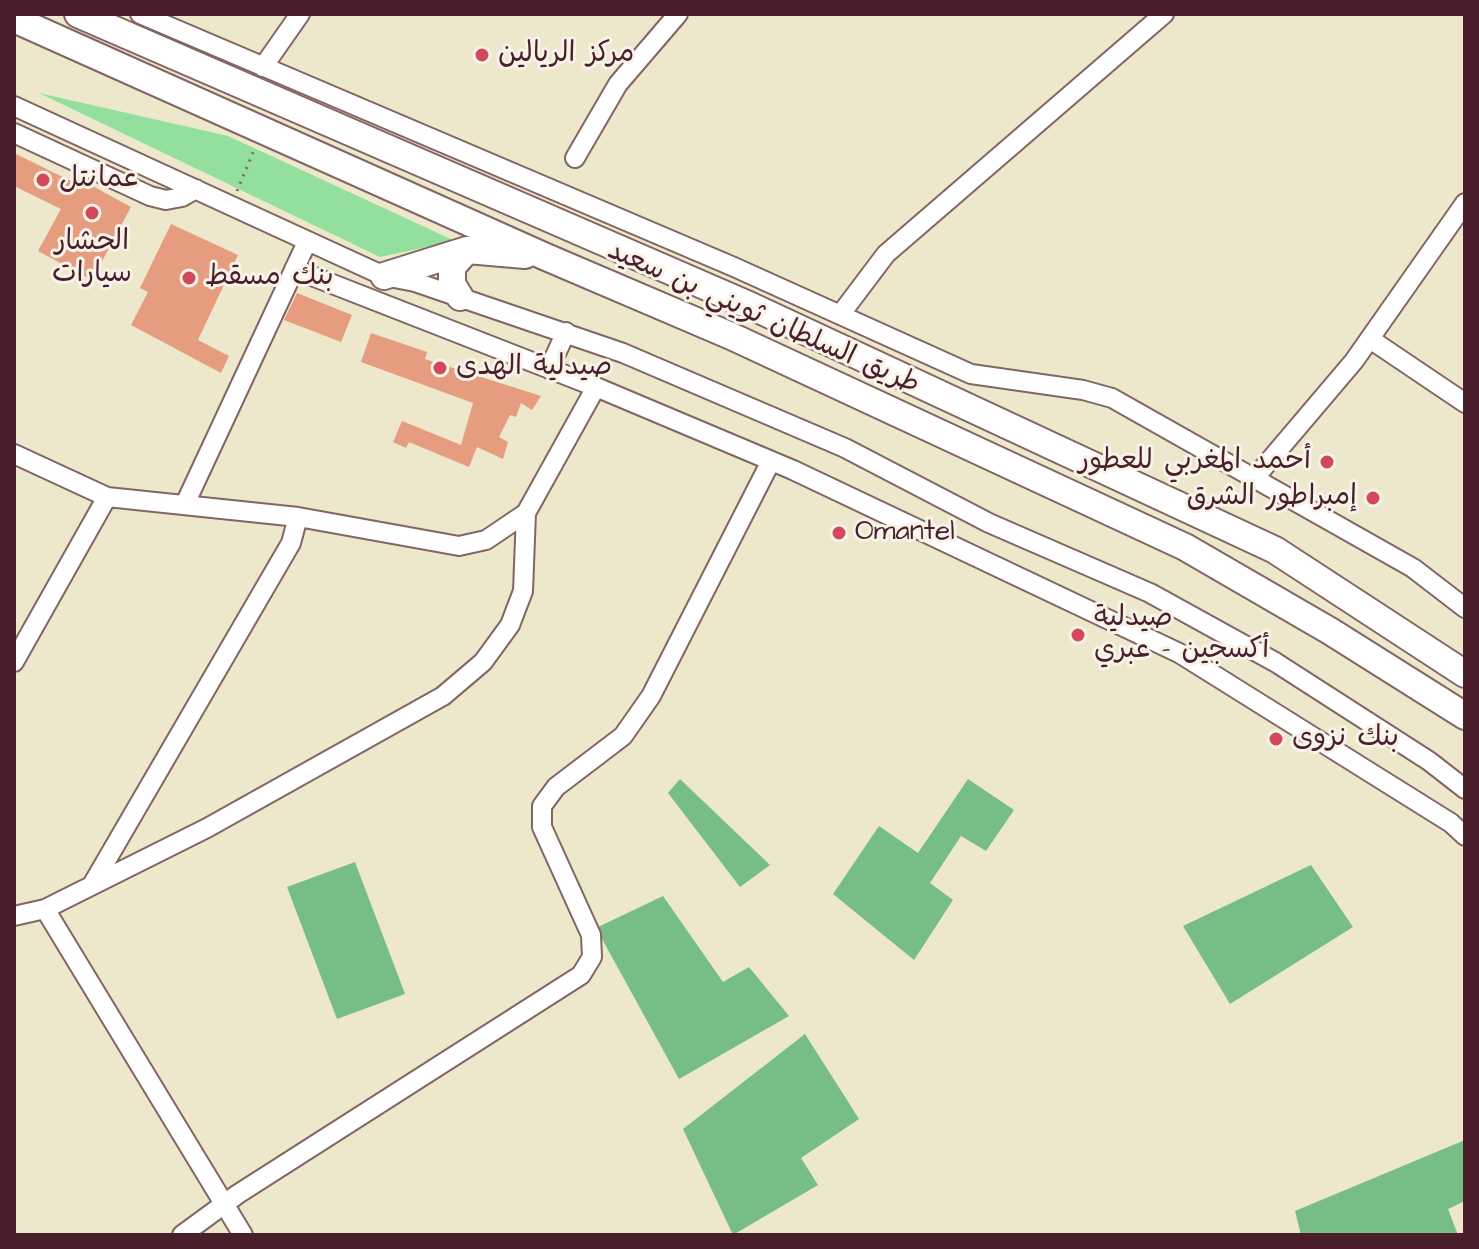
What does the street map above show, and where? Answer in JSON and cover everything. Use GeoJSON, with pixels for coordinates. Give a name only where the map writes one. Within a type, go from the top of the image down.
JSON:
{"type":"FeatureCollection","features":[{"type":"Feature","properties":{"kind":"highway","name":"طريق السلطان ثويني بن سعيد"},"geometry":{"type":"LineString","coordinates":[[78,14],[751,306],[1275,550],[1465,674]]}},
{"type":"Feature","properties":{"kind":"highway","name":"طريق السلطان ثويني بن سعيد"},"geometry":{"type":"LineString","coordinates":[[14,19],[546,257],[731,336],[1185,547],[1330,631],[1465,716]]}},
{"type":"Feature","properties":{"kind":"highway"},"geometry":{"type":"LineString","coordinates":[[460,297],[452,284],[452,267],[467,250]]}},
{"type":"Feature","properties":{"kind":"highway"},"geometry":{"type":"LineString","coordinates":[[384,276],[467,250],[546,257]]}},
{"type":"Feature","properties":{"kind":"highway"},"geometry":{"type":"LineString","coordinates":[[1275,550],[1378,601],[1465,655]]}},
{"type":"Feature","properties":{"kind":"street"},"geometry":{"type":"LineString","coordinates":[[140,14],[971,374],[1083,390],[1112,398],[1413,568],[1465,608]]}},
{"type":"Feature","properties":{"kind":"street"},"geometry":{"type":"LineString","coordinates":[[575,158],[618,84],[678,14]]}},
{"type":"Feature","properties":{"kind":"street"},"geometry":{"type":"LineString","coordinates":[[840,315],[886,254],[1164,14]]}},
{"type":"Feature","properties":{"kind":"street"},"geometry":{"type":"LineString","coordinates":[[263,67],[295,22]]}},
{"type":"Feature","properties":{"kind":"street"},"geometry":{"type":"LineString","coordinates":[[14,106],[384,276],[566,332],[845,448],[989,523],[1150,593],[1275,662],[1429,761],[1465,789]]}},
{"type":"Feature","properties":{"kind":"street"},"geometry":{"type":"LineString","coordinates":[[14,133],[150,196],[166,200],[182,197],[196,189]]}},
{"type":"Feature","properties":{"kind":"street"},"geometry":{"type":"LineString","coordinates":[[1253,480],[1370,339],[1465,203]]}},
{"type":"Feature","properties":{"kind":"street"},"geometry":{"type":"LineString","coordinates":[[185,504],[307,242]]}},
{"type":"Feature","properties":{"kind":"street"},"geometry":{"type":"LineString","coordinates":[[294,269],[596,387],[771,461],[1179,653],[1438,815],[1465,836]]}},
{"type":"Feature","properties":{"kind":"street"},"geometry":{"type":"LineString","coordinates":[[549,369],[566,332]]}},
{"type":"Feature","properties":{"kind":"street"},"geometry":{"type":"LineString","coordinates":[[1370,339],[1465,403]]}},
{"type":"Feature","properties":{"kind":"street"},"geometry":{"type":"LineString","coordinates":[[14,916],[45,909],[346,752],[443,696],[473,671],[503,637],[523,591],[526,513],[596,387]]}},
{"type":"Feature","properties":{"kind":"street"},"geometry":{"type":"LineString","coordinates":[[14,454],[107,497],[298,517],[459,546],[486,540],[526,513]]}},
{"type":"Feature","properties":{"kind":"street"},"geometry":{"type":"LineString","coordinates":[[182,1235],[223,1205],[581,975],[592,957],[591,935],[542,827],[542,806],[556,787],[623,736],[651,696],[771,461]]}},
{"type":"Feature","properties":{"kind":"street"},"geometry":{"type":"LineString","coordinates":[[14,662],[107,497]]}},
{"type":"Feature","properties":{"kind":"street"},"geometry":{"type":"LineString","coordinates":[[92,885],[291,543],[298,517]]}},
{"type":"Feature","properties":{"kind":"street"},"geometry":{"type":"LineString","coordinates":[[45,909],[243,1235]]}},
{"type":"Feature","properties":{"kind":"path"},"geometry":{"type":"LineString","coordinates":[[230,205],[261,129]]}},
{"type":"Feature","properties":{"kind":"green space"},"geometry":{"type":"Polygon","coordinates":[[[39,93],[228,136],[455,241],[380,257],[39,93]]]}},
{"type":"Feature","properties":{"kind":"green space"},"geometry":{"type":"Polygon","coordinates":[[[680,779],[770,865],[740,887],[668,793],[680,779]]]}},
{"type":"Feature","properties":{"kind":"green space"},"geometry":{"type":"Polygon","coordinates":[[[968,779],[1014,810],[986,851],[961,836],[930,883],[953,900],[914,960],[833,894],[879,826],[918,853],[968,779]]]}},
{"type":"Feature","properties":{"kind":"green space"},"geometry":{"type":"Polygon","coordinates":[[[355,862],[405,994],[337,1019],[287,887],[355,862]]]}},
{"type":"Feature","properties":{"kind":"green space"},"geometry":{"type":"Polygon","coordinates":[[[1311,865],[1353,927],[1230,1004],[1183,926],[1311,865]]]}},
{"type":"Feature","properties":{"kind":"green space"},"geometry":{"type":"Polygon","coordinates":[[[663,896],[723,982],[749,967],[789,1016],[679,1079],[596,928],[663,896]]]}},
{"type":"Feature","properties":{"kind":"green space"},"geometry":{"type":"Polygon","coordinates":[[[805,1034],[859,1119],[801,1158],[818,1185],[733,1235],[683,1129],[805,1034]]]}},
{"type":"Feature","properties":{"kind":"green space"},"geometry":{"type":"Polygon","coordinates":[[[1465,1140],[1465,1201],[1448,1209],[1458,1235],[1301,1235],[1295,1211],[1465,1140]]]}},
{"type":"Feature","properties":{"kind":"building"},"geometry":{"type":"Polygon","coordinates":[[[14,153],[75,183],[78,178],[131,207],[92,280],[38,251],[61,209],[14,186],[14,153]]]}},
{"type":"Feature","properties":{"kind":"building"},"geometry":{"type":"Polygon","coordinates":[[[171,224],[238,255],[198,340],[229,356],[221,373],[131,325],[148,292],[140,288],[171,224]]]}},
{"type":"Feature","properties":{"kind":"building"},"geometry":{"type":"Polygon","coordinates":[[[297,293],[352,315],[341,342],[284,320],[297,293]]]}},
{"type":"Feature","properties":{"kind":"building"},"geometry":{"type":"Polygon","coordinates":[[[371,333],[427,352],[425,359],[541,396],[532,410],[521,403],[516,417],[510,415],[499,437],[508,442],[503,459],[477,447],[469,467],[409,442],[406,448],[393,442],[402,421],[461,445],[473,403],[361,362],[371,333]]]}},
{"type":"Feature","properties":{"kind":"place","name":"مركز الريالين"},"geometry":{"type":"Point","coordinates":[482,55]}},
{"type":"Feature","properties":{"kind":"place","name":"عمانتل"},"geometry":{"type":"Point","coordinates":[43,180]}},
{"type":"Feature","properties":{"kind":"place","name":"الحشار سيارات"},"geometry":{"type":"Point","coordinates":[92,213]}},
{"type":"Feature","properties":{"kind":"place","name":"بنك مسقط"},"geometry":{"type":"Point","coordinates":[189,278]}},
{"type":"Feature","properties":{"kind":"place","name":"صيدلية الهدى"},"geometry":{"type":"Point","coordinates":[440,368]}},
{"type":"Feature","properties":{"kind":"place","name":"أحمد المغربي للعطور"},"geometry":{"type":"Point","coordinates":[1327,462]}},
{"type":"Feature","properties":{"kind":"place","name":"إمبراطور الشرق"},"geometry":{"type":"Point","coordinates":[1373,498]}},
{"type":"Feature","properties":{"kind":"place","name":"Omantel"},"geometry":{"type":"Point","coordinates":[839,533]}},
{"type":"Feature","properties":{"kind":"place","name":"صيدلية أكسجين - عبري"},"geometry":{"type":"Point","coordinates":[1078,635]}},
{"type":"Feature","properties":{"kind":"place","name":"بنك نزوى"},"geometry":{"type":"Point","coordinates":[1276,739]}}]}
